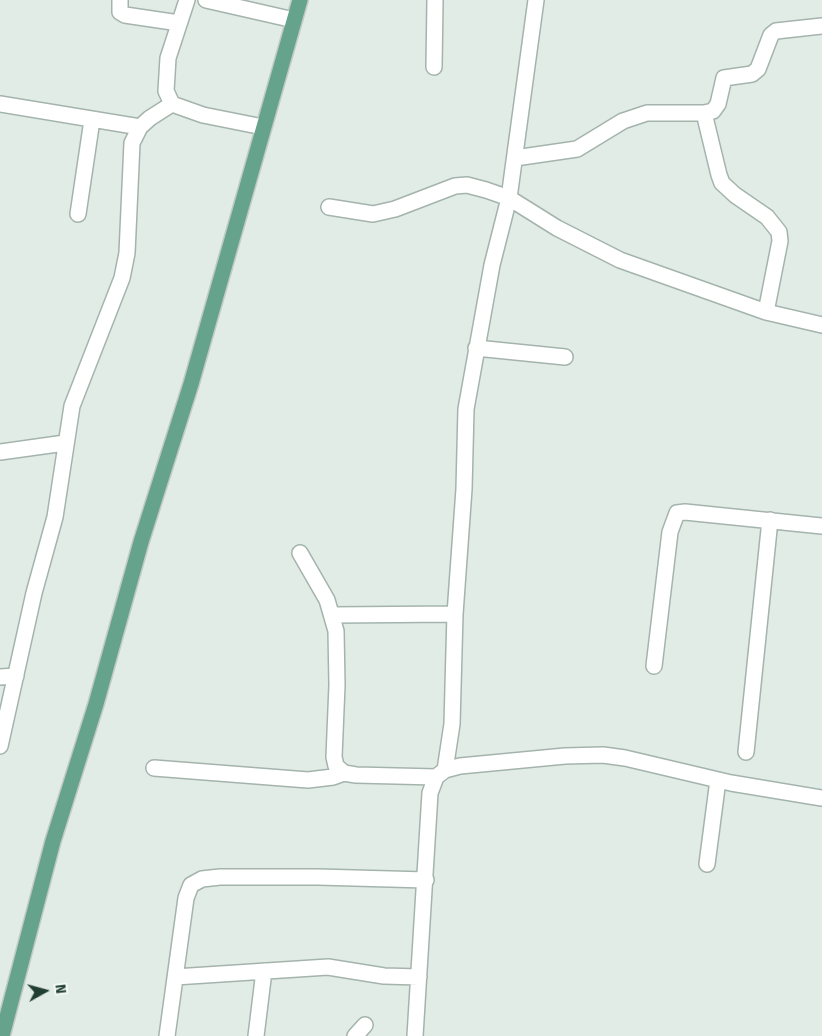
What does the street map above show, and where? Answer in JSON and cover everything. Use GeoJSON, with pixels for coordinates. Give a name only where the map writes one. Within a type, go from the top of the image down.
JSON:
{"type":"FeatureCollection","features":[{"type":"Feature","properties":{"kind":"main road"},"geometry":{"type":"LineString","coordinates":[[2,1036],[54,841],[96,704],[141,542],[191,384],[300,0]]}},
{"type":"Feature","properties":{"kind":"street"},"geometry":{"type":"LineString","coordinates":[[120,0],[120,12],[125,15],[179,23]]}},
{"type":"Feature","properties":{"kind":"street"},"geometry":{"type":"LineString","coordinates":[[187,0],[168,58],[166,91],[172,104],[203,115],[263,126]]}},
{"type":"Feature","properties":{"kind":"street"},"geometry":{"type":"LineString","coordinates":[[206,0],[294,20]]}},
{"type":"Feature","properties":{"kind":"street"},"geometry":{"type":"LineString","coordinates":[[434,67],[435,0]]}},
{"type":"Feature","properties":{"kind":"street"},"geometry":{"type":"LineString","coordinates":[[415,1036],[430,793],[441,774],[452,724],[455,614],[464,497],[466,409],[492,265],[509,198],[536,0]]}},
{"type":"Feature","properties":{"kind":"street"},"geometry":{"type":"LineString","coordinates":[[515,158],[577,149],[623,121],[640,115],[704,113],[713,111],[718,104],[724,78],[752,74],[758,69],[771,35],[776,31],[822,26]]}},
{"type":"Feature","properties":{"kind":"street"},"geometry":{"type":"LineString","coordinates":[[0,104],[140,127]]}},
{"type":"Feature","properties":{"kind":"street"},"geometry":{"type":"LineString","coordinates":[[0,746],[34,593],[55,517],[72,406],[122,278],[129,228],[132,143],[140,127],[172,104]]}},
{"type":"Feature","properties":{"kind":"street"},"geometry":{"type":"LineString","coordinates":[[704,113],[722,182],[735,195],[767,217],[779,232],[780,241],[766,312]]}},
{"type":"Feature","properties":{"kind":"street"},"geometry":{"type":"LineString","coordinates":[[78,214],[92,120]]}},
{"type":"Feature","properties":{"kind":"street"},"geometry":{"type":"LineString","coordinates":[[329,206],[373,214],[395,209],[455,186],[467,186],[486,190],[509,198],[557,228],[620,260],[766,312],[822,325]]}},
{"type":"Feature","properties":{"kind":"street"},"geometry":{"type":"LineString","coordinates":[[476,348],[565,358]]}},
{"type":"Feature","properties":{"kind":"street"},"geometry":{"type":"LineString","coordinates":[[0,452],[65,443]]}},
{"type":"Feature","properties":{"kind":"street"},"geometry":{"type":"LineString","coordinates":[[654,666],[670,532],[677,513],[685,512],[822,526]]}},
{"type":"Feature","properties":{"kind":"street"},"geometry":{"type":"LineString","coordinates":[[746,752],[770,520]]}},
{"type":"Feature","properties":{"kind":"street"},"geometry":{"type":"LineString","coordinates":[[300,553],[333,615],[336,631],[337,685],[334,757],[336,766],[344,773]]}},
{"type":"Feature","properties":{"kind":"street"},"geometry":{"type":"LineString","coordinates":[[333,615],[455,614]]}},
{"type":"Feature","properties":{"kind":"street"},"geometry":{"type":"LineString","coordinates":[[0,677],[16,676]]}},
{"type":"Feature","properties":{"kind":"street"},"geometry":{"type":"LineString","coordinates":[[154,768],[308,780],[333,777],[344,773],[441,774],[460,766],[556,757],[603,755],[625,758],[718,780],[822,798]]}},
{"type":"Feature","properties":{"kind":"street"},"geometry":{"type":"LineString","coordinates":[[707,864],[718,780]]}},
{"type":"Feature","properties":{"kind":"street"},"geometry":{"type":"LineString","coordinates":[[167,1036],[186,898],[191,885],[202,879],[318,877],[426,880]]}},
{"type":"Feature","properties":{"kind":"street"},"geometry":{"type":"LineString","coordinates":[[175,977],[328,967],[384,976],[419,977]]}},
{"type":"Feature","properties":{"kind":"street"},"geometry":{"type":"LineString","coordinates":[[256,1036],[264,971]]}}]}
